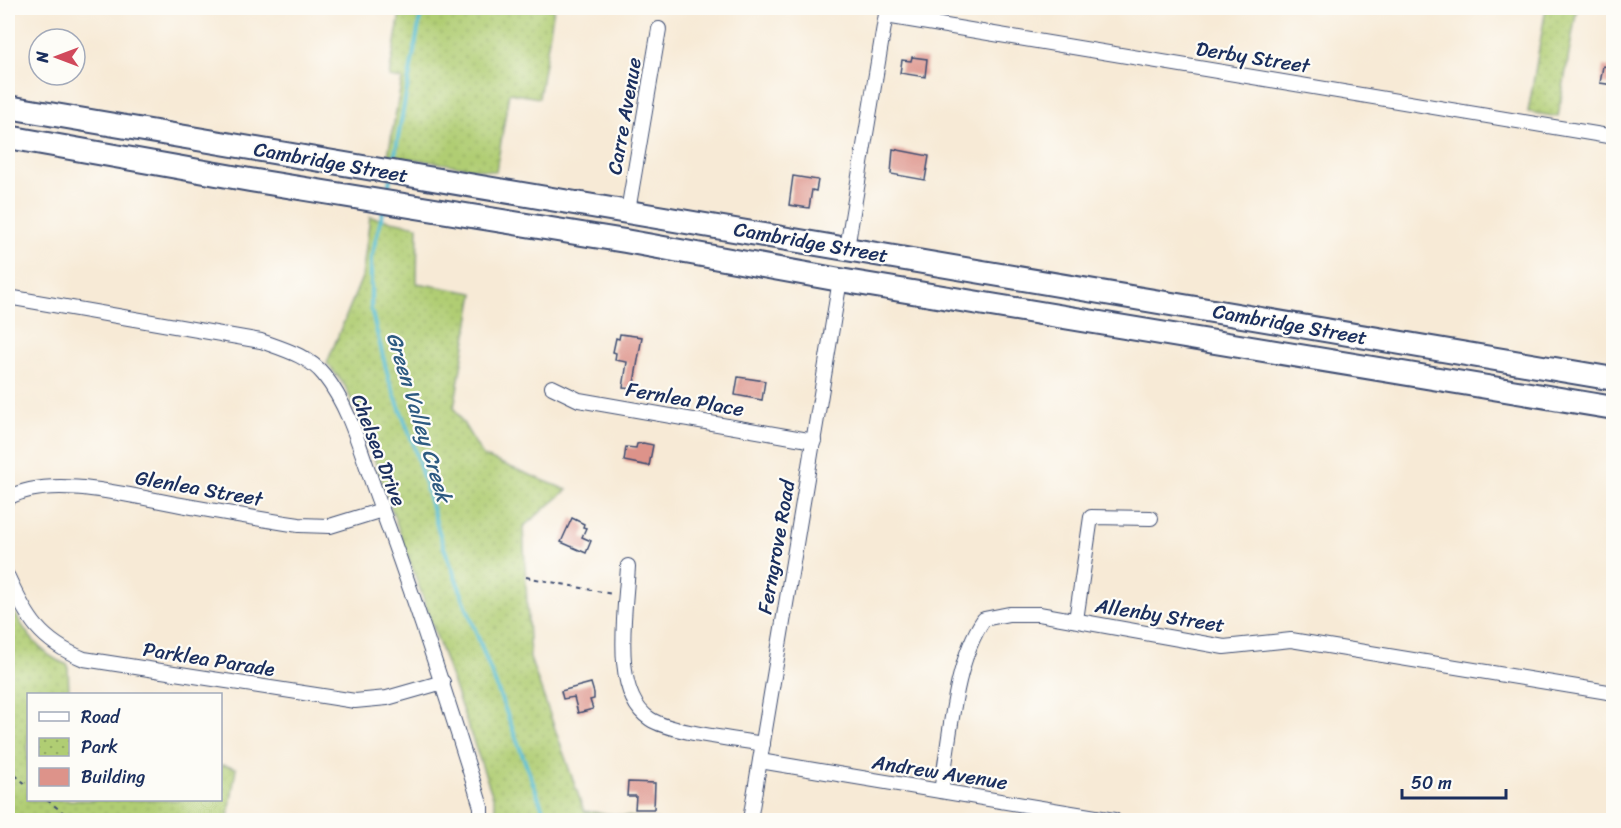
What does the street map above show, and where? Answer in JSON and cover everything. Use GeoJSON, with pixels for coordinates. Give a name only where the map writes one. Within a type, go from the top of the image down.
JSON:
{"type":"FeatureCollection","features":[{"type":"Feature","properties":{"kind":"highway","name":"Cambridge Street"},"geometry":{"type":"LineString","coordinates":[[8,106],[408,176],[628,211],[1614,379]]}},
{"type":"Feature","properties":{"kind":"highway","name":"Cambridge Street"},"geometry":{"type":"LineString","coordinates":[[8,137],[625,241],[840,280],[1614,408]]}},
{"type":"Feature","properties":{"kind":"street","name":"Derby Street"},"geometry":{"type":"LineString","coordinates":[[887,12],[1614,137]]}},
{"type":"Feature","properties":{"kind":"street"},"geometry":{"type":"LineString","coordinates":[[847,248],[887,12]]}},
{"type":"Feature","properties":{"kind":"street","name":"Carre Avenue"},"geometry":{"type":"LineString","coordinates":[[628,211],[659,29]]}},
{"type":"Feature","properties":{"kind":"street","name":"Ferngrove Road"},"geometry":{"type":"LineString","coordinates":[[750,820],[840,280]]}},
{"type":"Feature","properties":{"kind":"street","name":"Chelsea Drive"},"geometry":{"type":"LineString","coordinates":[[8,297],[261,341],[296,353],[323,373],[341,401],[443,682],[481,807],[481,820]]}},
{"type":"Feature","properties":{"kind":"street","name":"Fernlea Place"},"geometry":{"type":"LineString","coordinates":[[552,387],[579,400],[814,441]]}},
{"type":"Feature","properties":{"kind":"street","name":"Glenlea Street"},"geometry":{"type":"LineString","coordinates":[[8,498],[34,490],[55,488],[96,491],[299,525],[330,526],[382,510]]}},
{"type":"Feature","properties":{"kind":"street"},"geometry":{"type":"LineString","coordinates":[[1076,620],[1091,516],[1151,518]]}},
{"type":"Feature","properties":{"kind":"street"},"geometry":{"type":"LineString","coordinates":[[628,566],[625,669],[627,687],[635,705],[651,720],[763,744]]}},
{"type":"Feature","properties":{"kind":"street","name":"Parklea Parade"},"geometry":{"type":"LineString","coordinates":[[8,577],[26,615],[44,637],[63,651],[84,659],[355,701],[387,698],[443,682]]}},
{"type":"Feature","properties":{"kind":"street","name":"Allenby Street"},"geometry":{"type":"LineString","coordinates":[[940,791],[963,661],[972,637],[984,620],[1009,614],[1039,614],[1224,647],[1291,640],[1614,693]]}},
{"type":"Feature","properties":{"kind":"street","name":"Andrew Avenue"},"geometry":{"type":"LineString","coordinates":[[760,761],[1114,820]]}},
{"type":"Feature","properties":{"kind":"path"},"geometry":{"type":"LineString","coordinates":[[526,577],[627,597]]}},
{"type":"Feature","properties":{"kind":"path"},"geometry":{"type":"LineString","coordinates":[[8,769],[27,785]]}},
{"type":"Feature","properties":{"kind":"path"},"geometry":{"type":"LineString","coordinates":[[48,801],[73,820]]}},
{"type":"Feature","properties":{"kind":"green space"},"geometry":{"type":"Polygon","coordinates":[[[401,8],[554,8],[539,98],[509,93],[496,172],[388,155],[402,79],[389,77],[401,8]]]}},
{"type":"Feature","properties":{"kind":"green space"},"geometry":{"type":"Polygon","coordinates":[[[1546,8],[1577,8],[1558,117],[1528,112],[1546,8]]]}},
{"type":"Feature","properties":{"kind":"green space"},"geometry":{"type":"Polygon","coordinates":[[[370,217],[418,226],[417,283],[474,293],[454,408],[483,456],[567,490],[523,527],[530,658],[584,811],[658,820],[495,820],[495,803],[361,422],[345,386],[327,363],[362,277],[370,217]]]}},
{"type":"Feature","properties":{"kind":"green space"},"geometry":{"type":"Polygon","coordinates":[[[8,601],[32,639],[48,654],[68,665],[69,693],[27,693],[27,801],[222,801],[222,765],[236,768],[228,820],[8,820],[8,601]]]}},
{"type":"Feature","properties":{"kind":"building"},"geometry":{"type":"Polygon","coordinates":[[[912,57],[927,59],[925,77],[900,73],[902,60],[911,61],[912,57]]]}},
{"type":"Feature","properties":{"kind":"building"},"geometry":{"type":"Polygon","coordinates":[[[1603,66],[1614,68],[1614,85],[1600,83],[1603,66]]]}},
{"type":"Feature","properties":{"kind":"building"},"geometry":{"type":"Polygon","coordinates":[[[893,149],[929,156],[925,180],[891,174],[893,149]]]}},
{"type":"Feature","properties":{"kind":"building"},"geometry":{"type":"Polygon","coordinates":[[[793,176],[818,180],[816,191],[812,190],[809,208],[789,205],[793,176]]]}},
{"type":"Feature","properties":{"kind":"building"},"geometry":{"type":"Polygon","coordinates":[[[620,334],[642,337],[633,389],[623,388],[627,362],[615,360],[616,353],[613,352],[616,338],[619,339],[620,334]]]}},
{"type":"Feature","properties":{"kind":"building"},"geometry":{"type":"Polygon","coordinates":[[[738,377],[765,381],[762,400],[735,395],[738,377]]]}},
{"type":"Feature","properties":{"kind":"building"},"geometry":{"type":"Polygon","coordinates":[[[637,444],[653,445],[649,466],[624,461],[626,447],[636,448],[637,444]]]}},
{"type":"Feature","properties":{"kind":"building"},"geometry":{"type":"Polygon","coordinates":[[[572,518],[584,524],[583,527],[586,528],[582,537],[591,541],[586,553],[561,542],[572,518]]]}},
{"type":"Feature","properties":{"kind":"building"},"geometry":{"type":"Polygon","coordinates":[[[591,683],[594,699],[590,700],[593,709],[578,713],[574,697],[563,699],[561,691],[591,683]]]}},
{"type":"Feature","properties":{"kind":"building"},"geometry":{"type":"Polygon","coordinates":[[[628,782],[655,783],[654,809],[635,809],[636,796],[627,796],[628,782]]]}},
{"type":"Feature","properties":{"kind":"waterway","name":"Green Valley Creek"},"geometry":{"type":"LineString","coordinates":[[393,165],[422,8]]}},
{"type":"Feature","properties":{"kind":"waterway","name":"Green Valley Creek"},"geometry":{"type":"LineString","coordinates":[[387,195],[390,179]]}},
{"type":"Feature","properties":{"kind":"waterway","name":"Green Valley Creek"},"geometry":{"type":"LineString","coordinates":[[384,208],[371,258],[371,309],[389,380],[413,443],[442,542],[547,820]]}}]}
